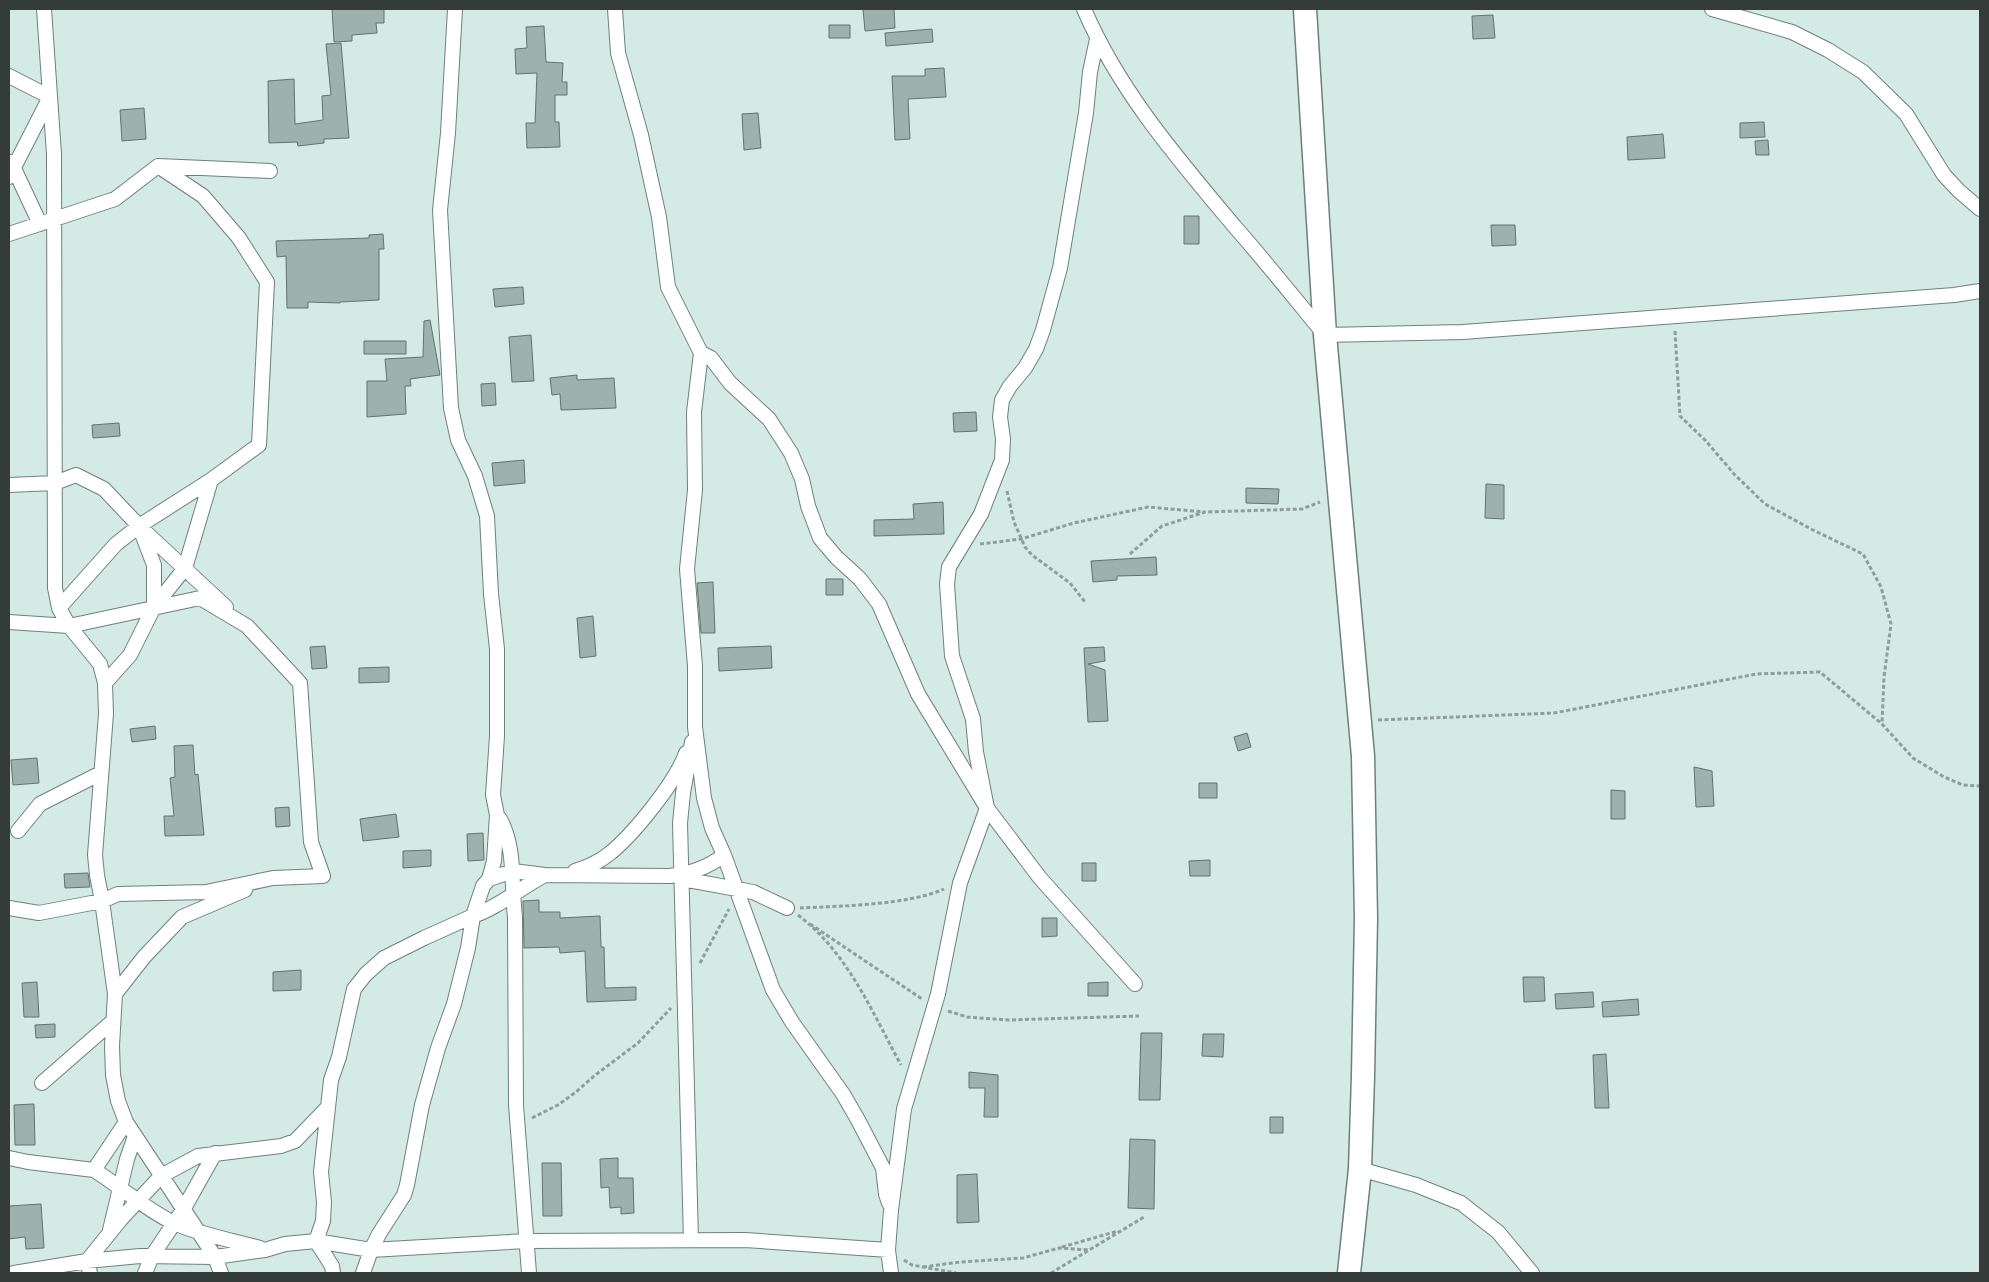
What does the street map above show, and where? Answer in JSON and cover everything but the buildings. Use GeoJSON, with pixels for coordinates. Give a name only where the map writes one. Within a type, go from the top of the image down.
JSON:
{"type":"FeatureCollection","features":[{"type":"Feature","properties":{"kind":"main road"},"geometry":{"type":"LineString","coordinates":[[1304,9],[1325,335],[1360,720],[1366,918],[1360,1169],[1349,1273]]}},
{"type":"Feature","properties":{"kind":"street"},"geometry":{"type":"LineString","coordinates":[[44,9],[54,154],[55,588],[59,608],[69,626],[100,664],[105,683],[106,714],[95,855],[115,994],[113,1075],[118,1101],[126,1122],[198,1230],[215,1257],[222,1273]]}},
{"type":"Feature","properties":{"kind":"street"},"geometry":{"type":"LineString","coordinates":[[363,1273],[371,1250],[404,1195],[422,1105],[438,1048],[454,1004],[468,948],[473,916],[483,886],[489,879],[494,861],[497,815],[493,795],[493,771],[497,736],[497,650],[491,594],[487,516],[475,476],[458,440],[451,408],[440,210],[448,133],[455,9]]}},
{"type":"Feature","properties":{"kind":"street"},"geometry":{"type":"LineString","coordinates":[[615,9],[618,53],[642,135],[659,218],[668,286],[700,353],[694,412],[695,490],[687,569],[695,666],[695,727],[704,798],[712,828],[724,855],[764,967],[780,1003],[843,1094],[883,1168],[886,1194],[891,1210]]}},
{"type":"Feature","properties":{"kind":"street"},"geometry":{"type":"LineString","coordinates":[[1084,9],[1097,38],[1144,114],[1187,170],[1325,335],[1462,332],[1962,294],[1980,291]]}},
{"type":"Feature","properties":{"kind":"street"},"geometry":{"type":"LineString","coordinates":[[1712,9],[1792,32],[1828,50],[1863,72],[1906,114],[1944,175],[1980,209]]}},
{"type":"Feature","properties":{"kind":"street"},"geometry":{"type":"LineString","coordinates":[[891,1273],[888,1250],[891,1210],[904,1109],[938,994],[960,884],[987,808],[976,752],[973,718],[952,656],[947,584],[949,567],[982,514],[1002,460],[1003,439],[1000,417],[1002,400],[1036,349],[1043,330],[1060,268],[1086,113],[1090,72],[1097,38]]}},
{"type":"Feature","properties":{"kind":"street"},"geometry":{"type":"LineString","coordinates":[[9,76],[50,97]]}},
{"type":"Feature","properties":{"kind":"street"},"geometry":{"type":"LineString","coordinates":[[40,224],[10,167],[50,97]]}},
{"type":"Feature","properties":{"kind":"street"},"geometry":{"type":"LineString","coordinates":[[59,608],[116,544],[139,526],[211,480],[259,445],[267,282],[239,238],[203,196],[158,166]]}},
{"type":"Feature","properties":{"kind":"street"},"geometry":{"type":"LineString","coordinates":[[9,234],[115,199],[158,166],[270,171]]}},
{"type":"Feature","properties":{"kind":"street"},"geometry":{"type":"LineString","coordinates":[[700,353],[711,358],[730,383],[769,419],[792,453],[820,538],[836,557],[860,579],[879,604],[918,694],[987,808],[1040,878],[1135,984]]}},
{"type":"Feature","properties":{"kind":"street"},"geometry":{"type":"LineString","coordinates":[[9,485],[55,482],[76,475],[104,489],[139,526],[247,626],[300,683],[311,842],[323,876],[273,878],[206,892],[118,894],[102,900],[39,913],[9,908]]}},
{"type":"Feature","properties":{"kind":"street"},"geometry":{"type":"LineString","coordinates":[[105,683],[130,655],[154,607],[185,568],[211,480]]}},
{"type":"Feature","properties":{"kind":"street"},"geometry":{"type":"LineString","coordinates":[[139,526],[154,565],[154,607]]}},
{"type":"Feature","properties":{"kind":"street"},"geometry":{"type":"LineString","coordinates":[[9,622],[69,626],[200,598],[247,626]]}},
{"type":"Feature","properties":{"kind":"street"},"geometry":{"type":"LineString","coordinates":[[569,874],[594,864],[624,840],[671,782],[684,758],[695,727]]}},
{"type":"Feature","properties":{"kind":"street"},"geometry":{"type":"LineString","coordinates":[[691,1240],[680,823],[682,793],[695,727]]}},
{"type":"Feature","properties":{"kind":"street"},"geometry":{"type":"LineString","coordinates":[[18,831],[40,804],[101,773]]}},
{"type":"Feature","properties":{"kind":"street"},"geometry":{"type":"LineString","coordinates":[[497,815],[502,823],[510,851],[513,871],[516,1105],[530,1273]]}},
{"type":"Feature","properties":{"kind":"street"},"geometry":{"type":"LineString","coordinates":[[682,878],[702,869],[724,855]]}},
{"type":"Feature","properties":{"kind":"street"},"geometry":{"type":"LineString","coordinates":[[489,879],[513,871],[545,875],[670,876],[754,892],[787,908]]}},
{"type":"Feature","properties":{"kind":"street"},"geometry":{"type":"LineString","coordinates":[[333,1273],[332,1266],[316,1241],[322,1221],[324,1202],[321,1172],[331,1080],[339,1057],[354,989],[366,974],[384,958],[424,938],[489,910],[545,875]]}},
{"type":"Feature","properties":{"kind":"street"},"geometry":{"type":"LineString","coordinates":[[115,994],[144,957],[182,917],[273,878]]}},
{"type":"Feature","properties":{"kind":"street"},"geometry":{"type":"LineString","coordinates":[[42,1083],[113,1021]]}},
{"type":"Feature","properties":{"kind":"street"},"geometry":{"type":"LineString","coordinates":[[89,1267],[109,1234],[161,1176],[198,1156],[281,1146],[295,1141],[327,1108]]}},
{"type":"Feature","properties":{"kind":"street"},"geometry":{"type":"LineString","coordinates":[[94,1170],[126,1122]]}},
{"type":"Feature","properties":{"kind":"street"},"geometry":{"type":"LineString","coordinates":[[108,1266],[109,1234],[127,1159],[135,1136]]}},
{"type":"Feature","properties":{"kind":"street"},"geometry":{"type":"LineString","coordinates":[[145,1273],[152,1256],[184,1210],[215,1153]]}},
{"type":"Feature","properties":{"kind":"street"},"geometry":{"type":"LineString","coordinates":[[9,1158],[94,1170],[120,1186],[137,1201],[175,1223],[265,1250]]}},
{"type":"Feature","properties":{"kind":"street"},"geometry":{"type":"LineString","coordinates":[[1360,1169],[1416,1185],[1461,1203],[1498,1232],[1532,1273]]}},
{"type":"Feature","properties":{"kind":"street"},"geometry":{"type":"LineString","coordinates":[[14,1273],[108,1266],[152,1256],[215,1257],[265,1250],[285,1244],[316,1241],[371,1250],[526,1240],[745,1240],[888,1250]]}},
{"type":"Feature","properties":{"kind":"path"},"geometry":{"type":"LineString","coordinates":[[1674,316],[1680,416],[1706,440],[1735,475],[1765,504],[1863,554],[1881,587],[1891,624],[1884,677],[1882,724]]}},
{"type":"Feature","properties":{"kind":"path"},"geometry":{"type":"LineString","coordinates":[[1002,460],[1009,504],[1021,539],[1032,555],[1070,583],[1085,602]]}},
{"type":"Feature","properties":{"kind":"path"},"geometry":{"type":"LineString","coordinates":[[960,550],[983,543],[1021,539],[1074,522],[1148,507],[1205,512],[1302,508],[1340,495]]}},
{"type":"Feature","properties":{"kind":"path"},"geometry":{"type":"LineString","coordinates":[[1130,554],[1162,526],[1205,512]]}},
{"type":"Feature","properties":{"kind":"path"},"geometry":{"type":"LineString","coordinates":[[1360,720],[1554,713],[1756,674],[1820,672],[1882,724],[1913,758],[1944,777],[1963,785],[1980,786]]}},
{"type":"Feature","properties":{"kind":"path"},"geometry":{"type":"LineString","coordinates":[[787,908],[910,899],[929,896],[960,884]]}},
{"type":"Feature","properties":{"kind":"path"},"geometry":{"type":"LineString","coordinates":[[518,1131],[528,1121],[558,1106],[638,1043],[685,991],[724,920],[737,890]]}},
{"type":"Feature","properties":{"kind":"path"},"geometry":{"type":"LineString","coordinates":[[787,908],[934,1007],[966,1017],[1008,1020],[1139,1016]]}},
{"type":"Feature","properties":{"kind":"path"},"geometry":{"type":"LineString","coordinates":[[810,924],[840,957],[861,990],[903,1067]]}},
{"type":"Feature","properties":{"kind":"path"},"geometry":{"type":"LineString","coordinates":[[1051,1273],[1144,1217]]}},
{"type":"Feature","properties":{"kind":"path"},"geometry":{"type":"LineString","coordinates":[[924,1267],[960,1262],[1023,1258],[1123,1229]]}},
{"type":"Feature","properties":{"kind":"path"},"geometry":{"type":"LineString","coordinates":[[1059,1248],[1090,1250]]}},
{"type":"Feature","properties":{"kind":"path"},"geometry":{"type":"LineString","coordinates":[[888,1250],[912,1265],[956,1273]]}}]}
